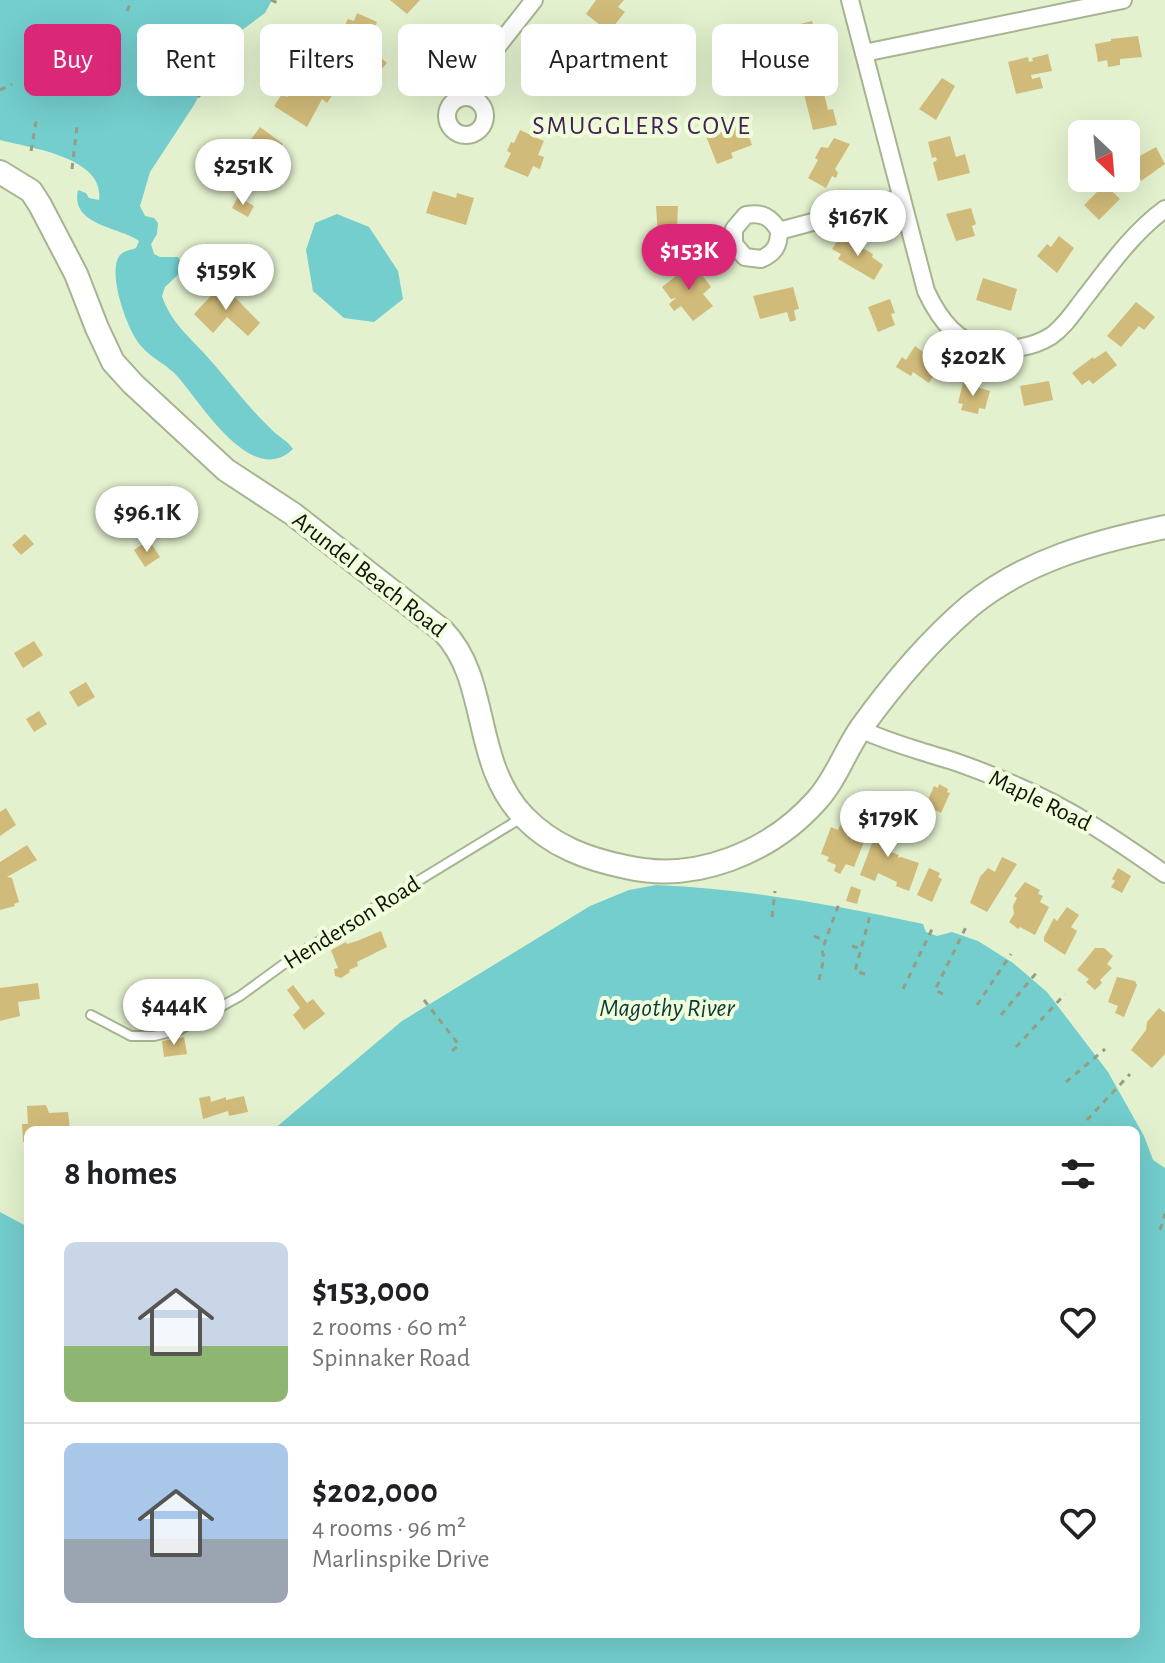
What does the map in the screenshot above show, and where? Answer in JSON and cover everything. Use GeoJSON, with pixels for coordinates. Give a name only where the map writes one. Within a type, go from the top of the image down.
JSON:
{"type":"FeatureCollection","features":[{"type":"Feature","properties":{"kind":"street"},"geometry":{"type":"LineString","coordinates":[[469,97],[472,81],[479,70],[534,0]]}},
{"type":"Feature","properties":{"kind":"street"},"geometry":{"type":"LineString","coordinates":[[850,0],[926,291],[946,325],[960,337],[978,346],[997,350],[1038,343],[1060,329],[1138,232],[1165,209]]}},
{"type":"Feature","properties":{"kind":"street"},"geometry":{"type":"LineString","coordinates":[[864,53],[1123,0]]}},
{"type":"Feature","properties":{"kind":"street","name":"Arundel Beach Road"},"geometry":{"type":"LineString","coordinates":[[0,172],[31,191],[40,205],[76,274],[113,362],[226,470],[293,514],[443,631],[455,644],[472,686],[493,770],[507,796],[547,838],[575,853],[605,863],[663,872],[711,867],[767,839],[802,815],[833,779],[860,729],[902,677],[947,628],[998,585],[1072,551],[1165,527]]}},
{"type":"Feature","properties":{"kind":"street"},"geometry":{"type":"LineString","coordinates":[[779,231],[902,198]]}},
{"type":"Feature","properties":{"kind":"street","name":"Maple Road"},"geometry":{"type":"LineString","coordinates":[[860,729],[899,747],[938,756],[1029,792],[1119,841],[1165,874]]}},
{"type":"Feature","properties":{"kind":"lane","name":"Henderson Road"},"geometry":{"type":"LineString","coordinates":[[91,1015],[131,1036],[154,1036],[179,1030],[240,996],[295,956],[524,817]]}},
{"type":"Feature","properties":{"kind":"path"},"geometry":{"type":"LineString","coordinates":[[127,11],[132,0]]}},
{"type":"Feature","properties":{"kind":"path"},"geometry":{"type":"LineString","coordinates":[[271,0],[280,4]]}},
{"type":"Feature","properties":{"kind":"path"},"geometry":{"type":"LineString","coordinates":[[0,90],[12,84]]}},
{"type":"Feature","properties":{"kind":"path"},"geometry":{"type":"LineString","coordinates":[[199,96],[204,99]]}},
{"type":"Feature","properties":{"kind":"path"},"geometry":{"type":"LineString","coordinates":[[31,151],[37,116]]}},
{"type":"Feature","properties":{"kind":"path"},"geometry":{"type":"LineString","coordinates":[[72,169],[77,126]]}},
{"type":"Feature","properties":{"kind":"path"},"geometry":{"type":"LineString","coordinates":[[772,917],[775,891]]}},
{"type":"Feature","properties":{"kind":"path"},"geometry":{"type":"LineString","coordinates":[[819,980],[824,958],[822,950],[840,901]]}},
{"type":"Feature","properties":{"kind":"path"},"geometry":{"type":"LineString","coordinates":[[865,974],[855,971],[871,912]]}},
{"type":"Feature","properties":{"kind":"path"},"geometry":{"type":"LineString","coordinates":[[903,989],[934,925]]}},
{"type":"Feature","properties":{"kind":"path"},"geometry":{"type":"LineString","coordinates":[[943,994],[935,990],[967,925]]}},
{"type":"Feature","properties":{"kind":"path"},"geometry":{"type":"LineString","coordinates":[[814,936],[825,941]]}},
{"type":"Feature","properties":{"kind":"path"},"geometry":{"type":"LineString","coordinates":[[852,946],[861,949]]}},
{"type":"Feature","properties":{"kind":"path"},"geometry":{"type":"LineString","coordinates":[[977,1005],[1011,954]]}},
{"type":"Feature","properties":{"kind":"path"},"geometry":{"type":"LineString","coordinates":[[1001,1015],[1037,972]]}},
{"type":"Feature","properties":{"kind":"path"},"geometry":{"type":"LineString","coordinates":[[1016,1047],[1065,994]]}},
{"type":"Feature","properties":{"kind":"path"},"geometry":{"type":"LineString","coordinates":[[424,1000],[459,1045],[452,1051]]}},
{"type":"Feature","properties":{"kind":"path"},"geometry":{"type":"LineString","coordinates":[[1066,1082],[1105,1049]]}},
{"type":"Feature","properties":{"kind":"path"},"geometry":{"type":"LineString","coordinates":[[1087,1120],[1130,1074]]}},
{"type":"Feature","properties":{"kind":"path"},"geometry":{"type":"LineString","coordinates":[[1160,1230],[1165,1214]]}},
{"type":"Feature","properties":{"kind":"water"},"geometry":{"type":"Polygon","coordinates":[[[0,0],[272,0],[265,13],[244,28],[244,24],[137,24],[137,96],[199,96],[150,172],[140,206],[145,216],[154,218],[158,223],[157,234],[151,244],[154,254],[178,257],[182,264],[182,271],[165,287],[162,296],[169,312],[252,410],[293,449],[277,458],[261,458],[245,451],[214,422],[174,373],[141,346],[120,302],[116,274],[120,255],[136,248],[139,241],[98,224],[81,211],[78,190],[89,198],[99,200],[98,185],[90,174],[63,157],[0,140],[0,0]]]}},
{"type":"Feature","properties":{"kind":"water"},"geometry":{"type":"Polygon","coordinates":[[[337,214],[369,227],[398,271],[403,299],[374,322],[344,318],[313,291],[306,250],[315,223],[337,214]]]}},
{"type":"Feature","properties":{"kind":"water","name":"Magothy River"},"geometry":{"type":"Polygon","coordinates":[[[656,885],[757,894],[923,924],[926,932],[937,936],[952,932],[978,941],[1013,963],[1047,992],[1108,1072],[1138,1126],[278,1126],[402,1021],[590,906],[629,890],[656,885]]]}},
{"type":"Feature","properties":{"kind":"water","name":"Magothy River"},"geometry":{"type":"Polygon","coordinates":[[[1140,1129],[1153,1160],[1165,1168],[1165,1663],[0,1663],[0,1212],[24,1225],[24,1638],[1140,1638],[1140,1129]]]}},
{"type":"Feature","properties":{"kind":"building"},"geometry":{"type":"Polygon","coordinates":[[[390,0],[420,0],[407,14],[390,0]]]}},
{"type":"Feature","properties":{"kind":"building"},"geometry":{"type":"Polygon","coordinates":[[[596,0],[624,0],[618,7],[625,12],[615,24],[599,24],[586,14],[596,0]]]}},
{"type":"Feature","properties":{"kind":"building"},"geometry":{"type":"Polygon","coordinates":[[[357,13],[377,22],[346,24],[348,19],[354,21],[357,13]]]}},
{"type":"Feature","properties":{"kind":"building"},"geometry":{"type":"Polygon","coordinates":[[[1138,36],[1142,57],[1120,59],[1120,65],[1108,67],[1107,60],[1098,62],[1095,44],[1138,36]]]}},
{"type":"Feature","properties":{"kind":"building"},"geometry":{"type":"Polygon","coordinates":[[[1048,54],[1052,71],[1031,75],[1032,79],[1040,77],[1043,88],[1016,94],[1008,62],[1028,57],[1029,62],[1033,61],[1032,58],[1048,54]]]}},
{"type":"Feature","properties":{"kind":"building"},"geometry":{"type":"Polygon","coordinates":[[[942,78],[955,86],[936,120],[919,109],[942,78]]]}},
{"type":"Feature","properties":{"kind":"building"},"geometry":{"type":"Polygon","coordinates":[[[281,96],[332,96],[327,103],[322,99],[307,127],[274,106],[281,96]]]}},
{"type":"Feature","properties":{"kind":"building"},"geometry":{"type":"Polygon","coordinates":[[[804,96],[825,96],[828,110],[833,109],[837,125],[813,130],[804,96]]]}},
{"type":"Feature","properties":{"kind":"building"},"geometry":{"type":"Polygon","coordinates":[[[743,121],[752,145],[731,153],[733,158],[717,164],[704,131],[719,125],[721,130],[743,121]]]}},
{"type":"Feature","properties":{"kind":"building"},"geometry":{"type":"Polygon","coordinates":[[[260,127],[283,144],[279,149],[285,154],[279,163],[283,166],[272,180],[241,153],[260,127]]]}},
{"type":"Feature","properties":{"kind":"building"},"geometry":{"type":"Polygon","coordinates":[[[520,130],[544,141],[538,155],[544,157],[540,169],[533,166],[528,177],[504,167],[511,153],[507,151],[520,130]]]}},
{"type":"Feature","properties":{"kind":"building"},"geometry":{"type":"Polygon","coordinates":[[[950,136],[956,157],[965,154],[970,173],[938,181],[933,163],[937,160],[936,157],[932,158],[928,142],[950,136]]]}},
{"type":"Feature","properties":{"kind":"building"},"geometry":{"type":"Polygon","coordinates":[[[834,138],[850,144],[835,169],[838,173],[836,178],[832,176],[826,188],[808,178],[821,147],[828,148],[834,138]]]}},
{"type":"Feature","properties":{"kind":"building"},"geometry":{"type":"Polygon","coordinates":[[[1156,147],[1165,164],[1141,181],[1140,156],[1156,147]]]}},
{"type":"Feature","properties":{"kind":"building"},"geometry":{"type":"Polygon","coordinates":[[[433,191],[456,198],[457,193],[474,198],[466,225],[426,213],[433,191]]]}},
{"type":"Feature","properties":{"kind":"building"},"geometry":{"type":"Polygon","coordinates":[[[1097,192],[1113,192],[1120,199],[1099,220],[1084,205],[1097,192]]]}},
{"type":"Feature","properties":{"kind":"building"},"geometry":{"type":"Polygon","coordinates":[[[238,197],[254,206],[248,217],[232,208],[238,197]]]}},
{"type":"Feature","properties":{"kind":"building"},"geometry":{"type":"Polygon","coordinates":[[[656,206],[678,206],[676,251],[659,251],[656,206]]]}},
{"type":"Feature","properties":{"kind":"building"},"geometry":{"type":"Polygon","coordinates":[[[971,208],[976,224],[972,226],[975,236],[956,241],[946,214],[971,208]]]}},
{"type":"Feature","properties":{"kind":"building"},"geometry":{"type":"Polygon","coordinates":[[[1059,236],[1074,248],[1057,273],[1037,256],[1047,244],[1051,247],[1059,236]]]}},
{"type":"Feature","properties":{"kind":"building"},"geometry":{"type":"Polygon","coordinates":[[[845,238],[873,254],[872,257],[883,265],[874,280],[838,259],[841,254],[832,249],[838,240],[842,243],[845,238]]]}},
{"type":"Feature","properties":{"kind":"building"},"geometry":{"type":"Polygon","coordinates":[[[693,263],[711,287],[703,294],[713,306],[693,321],[681,306],[674,311],[669,304],[676,298],[671,299],[662,287],[693,263]]]}},
{"type":"Feature","properties":{"kind":"building"},"geometry":{"type":"Polygon","coordinates":[[[983,278],[1017,289],[1011,311],[976,300],[983,278]]]}},
{"type":"Feature","properties":{"kind":"building"},"geometry":{"type":"Polygon","coordinates":[[[222,284],[260,323],[248,336],[227,317],[213,333],[194,314],[222,284]]]}},
{"type":"Feature","properties":{"kind":"building"},"geometry":{"type":"Polygon","coordinates":[[[793,287],[799,309],[794,310],[796,320],[790,322],[787,312],[760,319],[753,296],[793,287]]]}},
{"type":"Feature","properties":{"kind":"building"},"geometry":{"type":"Polygon","coordinates":[[[890,299],[895,325],[878,332],[868,307],[890,299]]]}},
{"type":"Feature","properties":{"kind":"building"},"geometry":{"type":"Polygon","coordinates":[[[1136,302],[1155,317],[1144,330],[1139,326],[1121,347],[1107,336],[1136,302]]]}},
{"type":"Feature","properties":{"kind":"building"},"geometry":{"type":"Polygon","coordinates":[[[915,346],[940,365],[929,383],[913,372],[911,376],[896,367],[902,357],[906,360],[915,346]]]}},
{"type":"Feature","properties":{"kind":"building"},"geometry":{"type":"Polygon","coordinates":[[[1106,351],[1117,365],[1093,384],[1089,380],[1082,385],[1072,373],[1106,351]]]}},
{"type":"Feature","properties":{"kind":"building"},"geometry":{"type":"Polygon","coordinates":[[[1049,381],[1053,400],[1024,406],[1020,386],[1049,381]]]}},
{"type":"Feature","properties":{"kind":"building"},"geometry":{"type":"Polygon","coordinates":[[[963,383],[990,391],[985,409],[979,408],[978,414],[961,410],[963,404],[958,403],[963,383]]]}},
{"type":"Feature","properties":{"kind":"building"},"geometry":{"type":"Polygon","coordinates":[[[137,487],[160,527],[141,539],[137,533],[130,537],[124,526],[132,521],[118,499],[137,487]]]}},
{"type":"Feature","properties":{"kind":"building"},"geometry":{"type":"Polygon","coordinates":[[[25,534],[34,544],[21,555],[12,545],[25,534]]]}},
{"type":"Feature","properties":{"kind":"building"},"geometry":{"type":"Polygon","coordinates":[[[149,540],[160,557],[145,567],[134,550],[149,540]]]}},
{"type":"Feature","properties":{"kind":"building"},"geometry":{"type":"Polygon","coordinates":[[[34,641],[43,655],[23,668],[14,653],[34,641]]]}},
{"type":"Feature","properties":{"kind":"building"},"geometry":{"type":"Polygon","coordinates":[[[86,682],[95,697],[78,707],[69,692],[86,682]]]}},
{"type":"Feature","properties":{"kind":"building"},"geometry":{"type":"Polygon","coordinates":[[[39,711],[47,724],[34,732],[26,719],[39,711]]]}},
{"type":"Feature","properties":{"kind":"building"},"geometry":{"type":"Polygon","coordinates":[[[939,784],[950,793],[941,813],[926,805],[934,786],[938,788],[939,784]]]}},
{"type":"Feature","properties":{"kind":"building"},"geometry":{"type":"Polygon","coordinates":[[[6,808],[16,825],[0,836],[0,812],[6,808]]]}},
{"type":"Feature","properties":{"kind":"building"},"geometry":{"type":"Polygon","coordinates":[[[876,823],[898,829],[889,855],[891,852],[899,855],[898,858],[919,863],[909,891],[878,873],[875,881],[860,875],[877,830],[874,829],[876,823]]]}},
{"type":"Feature","properties":{"kind":"building"},"geometry":{"type":"Polygon","coordinates":[[[840,825],[850,832],[852,828],[867,834],[854,867],[846,864],[840,874],[834,871],[836,865],[827,861],[829,857],[821,854],[831,827],[838,830],[840,825]]]}},
{"type":"Feature","properties":{"kind":"building"},"geometry":{"type":"Polygon","coordinates":[[[27,845],[37,860],[7,877],[12,878],[19,902],[0,910],[0,862],[27,845]]]}},
{"type":"Feature","properties":{"kind":"building"},"geometry":{"type":"Polygon","coordinates":[[[1002,857],[1017,864],[987,912],[970,903],[980,877],[988,868],[995,872],[1002,857]]]}},
{"type":"Feature","properties":{"kind":"building"},"geometry":{"type":"Polygon","coordinates":[[[929,868],[940,873],[938,877],[942,879],[932,902],[917,895],[929,868]]]}},
{"type":"Feature","properties":{"kind":"building"},"geometry":{"type":"Polygon","coordinates":[[[1118,868],[1131,876],[1122,893],[1111,887],[1118,868]]]}},
{"type":"Feature","properties":{"kind":"building"},"geometry":{"type":"Polygon","coordinates":[[[1025,882],[1040,890],[1038,894],[1043,896],[1040,902],[1049,907],[1035,935],[1009,922],[1014,914],[1013,906],[1017,898],[1014,896],[1025,882]]]}},
{"type":"Feature","properties":{"kind":"building"},"geometry":{"type":"Polygon","coordinates":[[[851,886],[861,890],[857,904],[846,901],[851,886]]]}},
{"type":"Feature","properties":{"kind":"building"},"geometry":{"type":"Polygon","coordinates":[[[1067,907],[1079,915],[1071,927],[1077,931],[1065,955],[1044,941],[1044,937],[1054,918],[1057,921],[1067,907]]]}},
{"type":"Feature","properties":{"kind":"building"},"geometry":{"type":"Polygon","coordinates":[[[381,931],[387,947],[357,962],[358,966],[341,978],[335,976],[334,969],[338,968],[331,950],[381,931]]]}},
{"type":"Feature","properties":{"kind":"building"},"geometry":{"type":"Polygon","coordinates":[[[1095,948],[1104,948],[1113,956],[1107,964],[1112,968],[1095,990],[1086,982],[1089,979],[1077,970],[1095,948]]]}},
{"type":"Feature","properties":{"kind":"building"},"geometry":{"type":"Polygon","coordinates":[[[1117,977],[1135,981],[1137,985],[1124,1017],[1115,1013],[1118,1006],[1108,1002],[1117,977]]]}},
{"type":"Feature","properties":{"kind":"building"},"geometry":{"type":"Polygon","coordinates":[[[38,983],[40,999],[18,1002],[20,1016],[0,1021],[0,988],[38,983]]]}},
{"type":"Feature","properties":{"kind":"building"},"geometry":{"type":"Polygon","coordinates":[[[293,985],[307,1003],[313,999],[325,1014],[304,1030],[293,1015],[300,1008],[287,990],[293,985]]]}},
{"type":"Feature","properties":{"kind":"building"},"geometry":{"type":"Polygon","coordinates":[[[1159,1008],[1165,1013],[1165,1054],[1152,1068],[1131,1050],[1159,1008]]]}},
{"type":"Feature","properties":{"kind":"building"},"geometry":{"type":"Polygon","coordinates":[[[184,1037],[187,1054],[164,1057],[162,1041],[184,1037]]]}},
{"type":"Feature","properties":{"kind":"building"},"geometry":{"type":"Polygon","coordinates":[[[210,1096],[211,1102],[244,1096],[248,1112],[229,1116],[228,1111],[203,1119],[199,1098],[210,1096]]]}},
{"type":"Feature","properties":{"kind":"building"},"geometry":{"type":"Polygon","coordinates":[[[46,1105],[49,1113],[68,1112],[70,1126],[24,1126],[23,1142],[22,1124],[28,1124],[27,1106],[46,1105]]]}},
{"type":"Feature","properties":{"kind":"district","name":"SMUGGLERS COVE"},"geometry":{"type":"Point","coordinates":[642,126]}}]}
